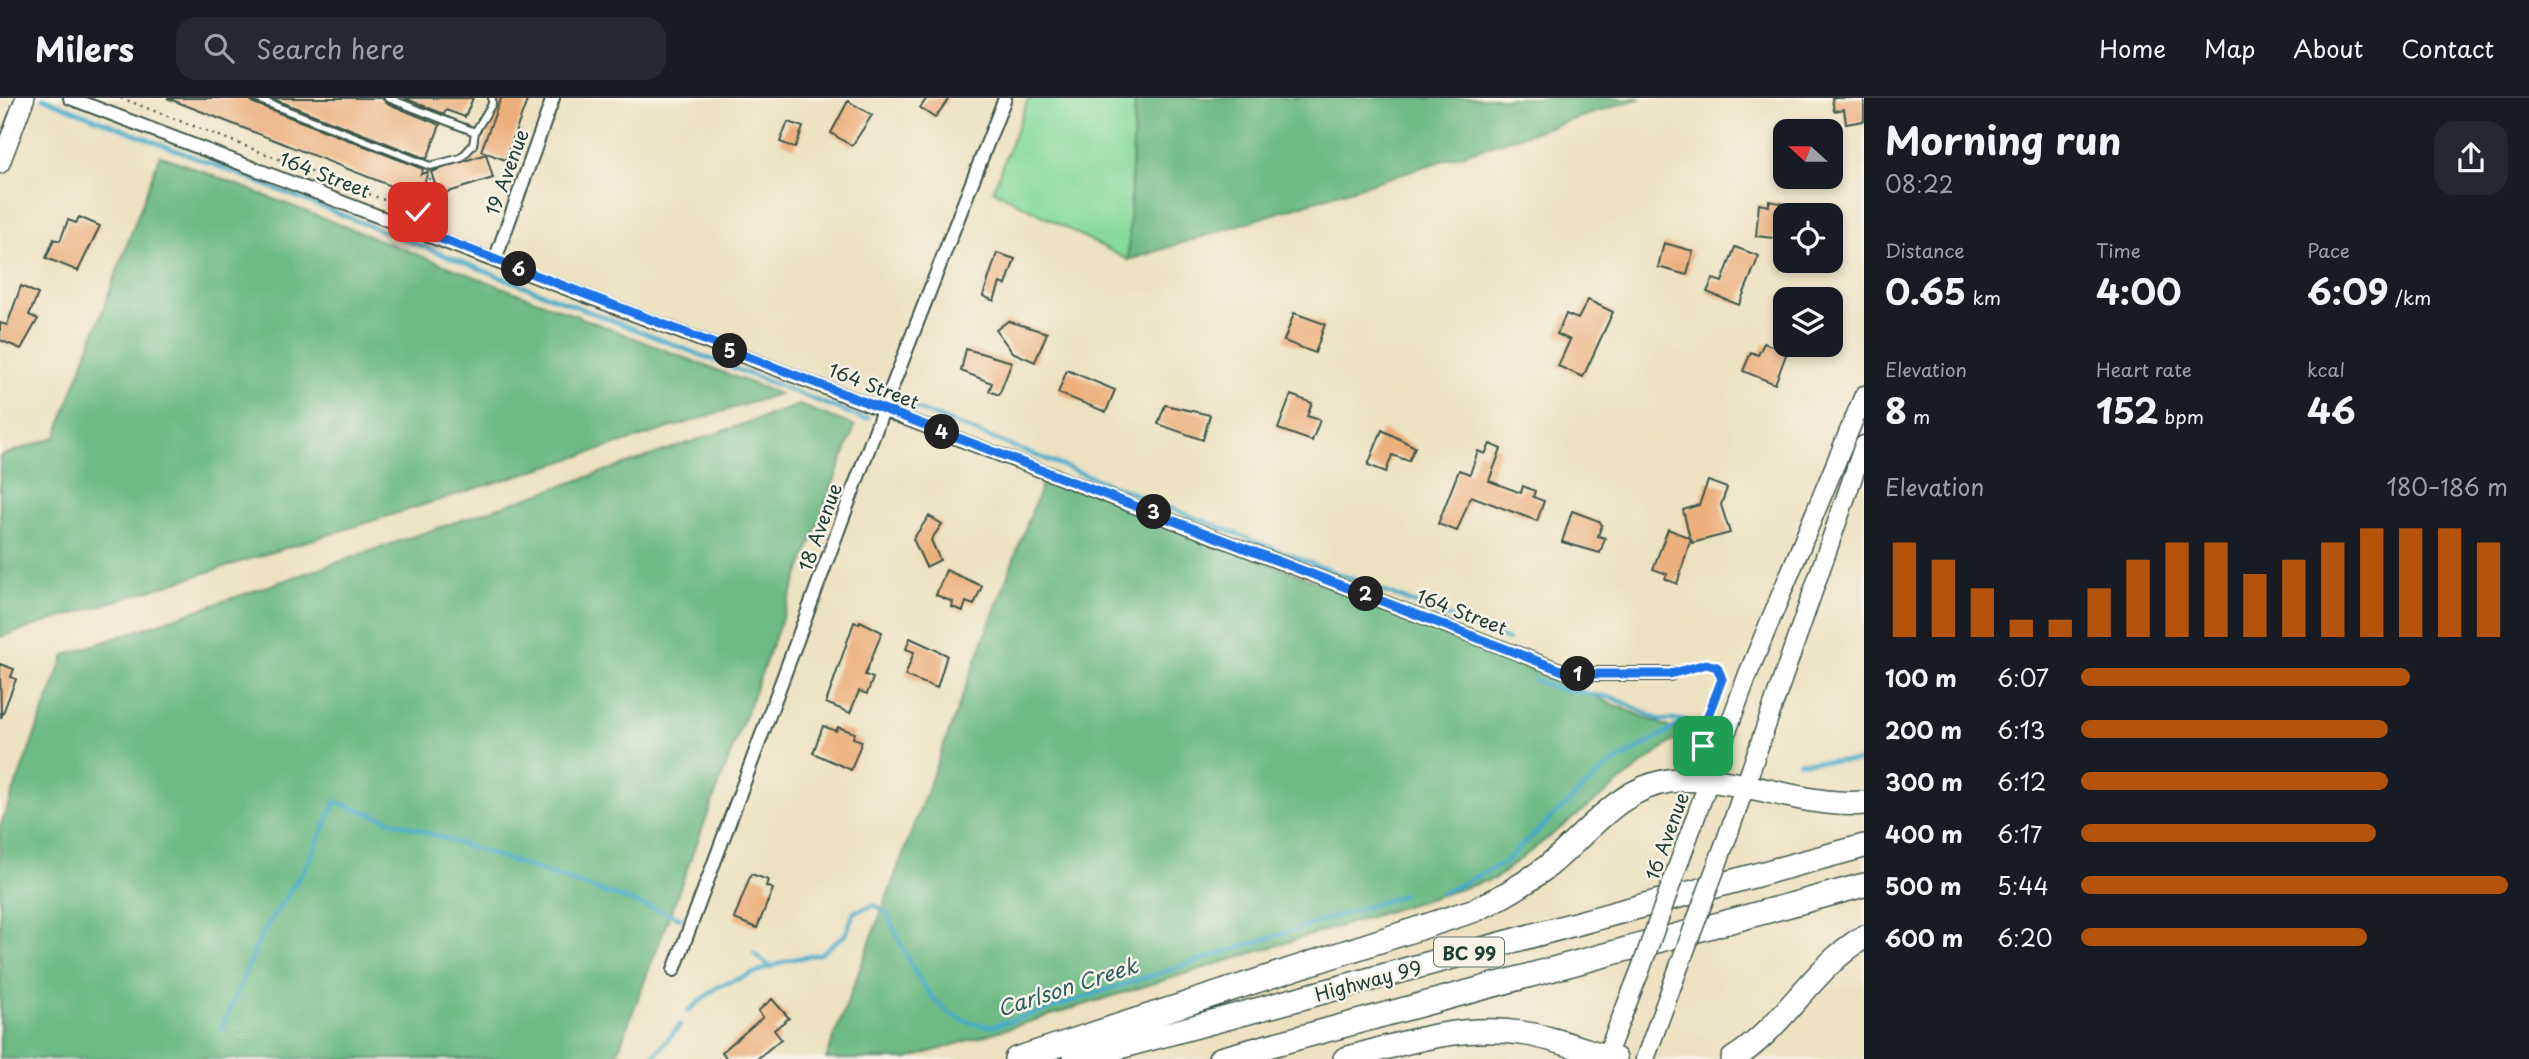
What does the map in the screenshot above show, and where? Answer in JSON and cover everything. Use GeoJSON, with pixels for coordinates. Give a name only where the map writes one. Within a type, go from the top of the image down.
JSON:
{"type":"FeatureCollection","features":[{"type":"Feature","properties":{"kind":"highway"},"geometry":{"type":"LineString","coordinates":[[1016,1059],[1475,910],[1501,898],[1539,873],[1631,795],[1668,781],[1709,779],[1814,802],[1864,803]]}},
{"type":"Feature","properties":{"kind":"highway","name":"Highway 99"},"geometry":{"type":"LineString","coordinates":[[1075,1059],[1864,846]]}},
{"type":"Feature","properties":{"kind":"highway","name":"Highway 99"},"geometry":{"type":"LineString","coordinates":[[1220,1059],[1864,885]]}},
{"type":"Feature","properties":{"kind":"highway"},"geometry":{"type":"LineString","coordinates":[[1733,1059],[1760,1039],[1834,959],[1864,937]]}},
{"type":"Feature","properties":{"kind":"highway"},"geometry":{"type":"LineString","coordinates":[[1345,1059],[1443,1034],[1487,1030],[1542,1037],[1609,1058]]}},
{"type":"Feature","properties":{"kind":"main road"},"geometry":{"type":"LineString","coordinates":[[0,164],[25,98]]}},
{"type":"Feature","properties":{"kind":"main road","name":"16 Avenue"},"geometry":{"type":"LineString","coordinates":[[1609,1058],[1748,674],[1864,395]]}},
{"type":"Feature","properties":{"kind":"main road"},"geometry":{"type":"LineString","coordinates":[[1645,1059],[1728,835],[1864,445]]}},
{"type":"Feature","properties":{"kind":"street","name":"164 Street"},"geometry":{"type":"LineString","coordinates":[[71,98],[1571,674],[1670,674]]}},
{"type":"Feature","properties":{"kind":"street","name":"19 Avenue"},"geometry":{"type":"LineString","coordinates":[[495,260],[554,98]]}},
{"type":"Feature","properties":{"kind":"street","name":"18 Avenue"},"geometry":{"type":"LineString","coordinates":[[674,970],[883,410],[1004,98]]}},
{"type":"Feature","properties":{"kind":"lane"},"geometry":{"type":"LineString","coordinates":[[255,98],[430,166],[461,158],[473,145],[475,132],[492,104],[492,98]]}},
{"type":"Feature","properties":{"kind":"lane"},"geometry":{"type":"LineString","coordinates":[[388,98],[475,132]]}},
{"type":"Feature","properties":{"kind":"path"},"geometry":{"type":"LineString","coordinates":[[121,98],[418,212],[429,234]]}},
{"type":"Feature","properties":{"kind":"path"},"geometry":{"type":"LineString","coordinates":[[418,212],[430,181],[430,166]]}},
{"type":"Feature","properties":{"kind":"path"},"geometry":{"type":"LineString","coordinates":[[1670,674],[1706,664],[1717,667],[1721,673],[1722,679],[1699,739],[1703,746]]}},
{"type":"Feature","properties":{"kind":"green space"},"geometry":{"type":"Polygon","coordinates":[[[1135,98],[1128,260],[993,190],[1028,99],[1135,98]]]}},
{"type":"Feature","properties":{"kind":"green space"},"geometry":{"type":"Polygon","coordinates":[[[1135,98],[1641,98],[1128,260],[1135,98]]]}},
{"type":"Feature","properties":{"kind":"green space"},"geometry":{"type":"Polygon","coordinates":[[[160,155],[779,394],[0,637],[0,456],[56,437],[160,155]]]}},
{"type":"Feature","properties":{"kind":"green space"},"geometry":{"type":"Polygon","coordinates":[[[799,405],[855,426],[615,1059],[0,1059],[0,827],[65,655],[799,405]]]}},
{"type":"Feature","properties":{"kind":"green space"},"geometry":{"type":"Polygon","coordinates":[[[1047,471],[1683,733],[1496,878],[908,1059],[826,1059],[1047,471]]]}},
{"type":"Feature","properties":{"kind":"building"},"geometry":{"type":"Polygon","coordinates":[[[167,98],[249,98],[253,103],[423,169],[421,174],[428,172],[419,197],[167,98]]]}},
{"type":"Feature","properties":{"kind":"building"},"geometry":{"type":"Polygon","coordinates":[[[271,98],[382,98],[386,103],[440,125],[427,159],[271,98]]]}},
{"type":"Feature","properties":{"kind":"building"},"geometry":{"type":"Polygon","coordinates":[[[404,98],[473,98],[465,117],[446,110],[444,114],[404,98]]]}},
{"type":"Feature","properties":{"kind":"building"},"geometry":{"type":"Polygon","coordinates":[[[501,98],[528,98],[505,160],[481,151],[501,98]]]}},
{"type":"Feature","properties":{"kind":"building"},"geometry":{"type":"Polygon","coordinates":[[[927,98],[949,98],[935,118],[920,108],[927,98]]]}},
{"type":"Feature","properties":{"kind":"building"},"geometry":{"type":"Polygon","coordinates":[[[1832,98],[1864,98],[1864,121],[1846,124],[1844,109],[1834,111],[1832,98]]]}},
{"type":"Feature","properties":{"kind":"building"},"geometry":{"type":"Polygon","coordinates":[[[848,101],[872,115],[852,146],[831,133],[848,101]]]}},
{"type":"Feature","properties":{"kind":"building"},"geometry":{"type":"Polygon","coordinates":[[[788,122],[803,127],[795,148],[780,142],[788,122]]]}},
{"type":"Feature","properties":{"kind":"building"},"geometry":{"type":"Polygon","coordinates":[[[486,154],[493,178],[439,195],[431,172],[486,154]]]}},
{"type":"Feature","properties":{"kind":"building"},"geometry":{"type":"Polygon","coordinates":[[[1769,201],[1780,203],[1773,203],[1773,238],[1756,236],[1759,204],[1769,206],[1769,201]]]}},
{"type":"Feature","properties":{"kind":"building"},"geometry":{"type":"Polygon","coordinates":[[[79,217],[100,226],[78,271],[46,258],[54,239],[60,241],[68,220],[76,223],[79,217]]]}},
{"type":"Feature","properties":{"kind":"building"},"geometry":{"type":"Polygon","coordinates":[[[1664,243],[1693,251],[1687,275],[1658,267],[1664,243]]]}},
{"type":"Feature","properties":{"kind":"building"},"geometry":{"type":"Polygon","coordinates":[[[1735,247],[1759,256],[1739,305],[1707,292],[1713,279],[1722,282],[1735,247]]]}},
{"type":"Feature","properties":{"kind":"building"},"geometry":{"type":"Polygon","coordinates":[[[997,253],[1015,259],[1006,285],[1000,283],[994,301],[983,296],[997,253]]]}},
{"type":"Feature","properties":{"kind":"building"},"geometry":{"type":"Polygon","coordinates":[[[21,286],[38,294],[29,315],[38,319],[21,349],[0,340],[0,323],[7,325],[21,286]]]}},
{"type":"Feature","properties":{"kind":"building"},"geometry":{"type":"Polygon","coordinates":[[[1588,300],[1613,312],[1583,377],[1558,366],[1570,340],[1557,334],[1566,314],[1578,319],[1588,300]]]}},
{"type":"Feature","properties":{"kind":"building"},"geometry":{"type":"Polygon","coordinates":[[[1294,313],[1325,324],[1315,353],[1284,341],[1294,313]]]}},
{"type":"Feature","properties":{"kind":"building"},"geometry":{"type":"Polygon","coordinates":[[[1008,321],[1047,333],[1035,362],[1012,352],[996,330],[1008,321]]]}},
{"type":"Feature","properties":{"kind":"building"},"geometry":{"type":"Polygon","coordinates":[[[1764,343],[1773,347],[1773,357],[1785,357],[1775,384],[1743,371],[1751,352],[1758,355],[1764,343]]]}},
{"type":"Feature","properties":{"kind":"building"},"geometry":{"type":"Polygon","coordinates":[[[966,349],[1012,362],[999,395],[989,391],[992,383],[961,371],[966,349]]]}},
{"type":"Feature","properties":{"kind":"building"},"geometry":{"type":"Polygon","coordinates":[[[1067,370],[1115,390],[1106,412],[1058,393],[1067,370]]]}},
{"type":"Feature","properties":{"kind":"building"},"geometry":{"type":"Polygon","coordinates":[[[1291,395],[1312,403],[1307,416],[1320,420],[1312,441],[1278,429],[1291,395]]]}},
{"type":"Feature","properties":{"kind":"building"},"geometry":{"type":"Polygon","coordinates":[[[1165,405],[1210,415],[1203,440],[1158,424],[1165,405]]]}},
{"type":"Feature","properties":{"kind":"building"},"geometry":{"type":"Polygon","coordinates":[[[1382,430],[1415,447],[1409,461],[1392,455],[1386,472],[1368,465],[1382,430]]]}},
{"type":"Feature","properties":{"kind":"building"},"geometry":{"type":"Polygon","coordinates":[[[1490,444],[1501,449],[1489,481],[1521,493],[1523,486],[1535,491],[1533,497],[1544,501],[1537,521],[1471,496],[1457,531],[1438,524],[1459,470],[1470,474],[1478,451],[1485,454],[1490,444]]]}},
{"type":"Feature","properties":{"kind":"building"},"geometry":{"type":"Polygon","coordinates":[[[1708,481],[1727,488],[1721,505],[1730,533],[1692,543],[1691,538],[1677,584],[1665,579],[1667,574],[1653,569],[1668,529],[1690,538],[1683,510],[1699,505],[1708,481]]]}},
{"type":"Feature","properties":{"kind":"building"},"geometry":{"type":"Polygon","coordinates":[[[1572,511],[1599,521],[1602,525],[1598,536],[1605,538],[1600,553],[1562,542],[1572,511]]]}},
{"type":"Feature","properties":{"kind":"building"},"geometry":{"type":"Polygon","coordinates":[[[929,516],[942,524],[931,540],[940,560],[926,567],[913,539],[929,516]]]}},
{"type":"Feature","properties":{"kind":"building"},"geometry":{"type":"Polygon","coordinates":[[[946,570],[982,586],[974,605],[966,602],[963,611],[952,607],[953,602],[936,595],[946,570]]]}},
{"type":"Feature","properties":{"kind":"building"},"geometry":{"type":"Polygon","coordinates":[[[860,621],[882,632],[865,675],[873,678],[867,694],[859,691],[850,713],[826,703],[854,622],[859,624],[860,621]]]}},
{"type":"Feature","properties":{"kind":"building"},"geometry":{"type":"Polygon","coordinates":[[[910,638],[947,655],[937,688],[905,676],[914,652],[906,649],[910,638]]]}},
{"type":"Feature","properties":{"kind":"building"},"geometry":{"type":"Polygon","coordinates":[[[0,664],[14,669],[11,677],[16,679],[1,718],[0,664]]]}},
{"type":"Feature","properties":{"kind":"building"},"geometry":{"type":"Polygon","coordinates":[[[823,726],[836,731],[838,727],[855,733],[853,738],[862,741],[851,770],[813,753],[823,726]]]}},
{"type":"Feature","properties":{"kind":"building"},"geometry":{"type":"Polygon","coordinates":[[[751,874],[768,880],[766,886],[773,889],[757,928],[734,919],[751,874]]]}},
{"type":"Feature","properties":{"kind":"building"},"geometry":{"type":"Polygon","coordinates":[[[772,999],[789,1018],[774,1030],[781,1039],[757,1059],[727,1059],[722,1052],[763,1017],[758,1011],[772,999]]]}},
{"type":"Feature","properties":{"kind":"waterway"},"geometry":{"type":"LineString","coordinates":[[43,98],[864,419],[868,418]]}},
{"type":"Feature","properties":{"kind":"waterway"},"geometry":{"type":"LineString","coordinates":[[896,409],[907,405],[1508,640]]}},
{"type":"Feature","properties":{"kind":"waterway"},"geometry":{"type":"LineString","coordinates":[[1534,680],[1555,688],[1614,698],[1660,720],[1686,720]]}},
{"type":"Feature","properties":{"kind":"waterway"},"geometry":{"type":"LineString","coordinates":[[1442,893],[1502,864],[1608,766],[1687,720]]}},
{"type":"Feature","properties":{"kind":"waterway"},"geometry":{"type":"LineString","coordinates":[[1799,762],[1864,761]]}},
{"type":"Feature","properties":{"kind":"waterway"},"geometry":{"type":"LineString","coordinates":[[221,1030],[263,932],[306,866],[336,802],[681,918]]}},
{"type":"Feature","properties":{"kind":"waterway","name":"Carlson Creek"},"geometry":{"type":"LineString","coordinates":[[688,1011],[717,987],[789,960],[820,954],[846,934],[854,912],[875,905],[886,912],[914,969],[938,1003],[954,1015],[972,1023],[994,1026],[1403,895]]}},
{"type":"Feature","properties":{"kind":"waterway"},"geometry":{"type":"LineString","coordinates":[[754,954],[771,967]]}},
{"type":"Feature","properties":{"kind":"waterway"},"geometry":{"type":"LineString","coordinates":[[651,1059],[680,1025]]}},
{"type":"Feature","properties":{"kind":"route"},"geometry":{"type":"LineString","coordinates":[[418,212],[429,234],[1571,674],[1670,674],[1706,664],[1717,667],[1722,679],[1699,739],[1703,746]]}}]}
